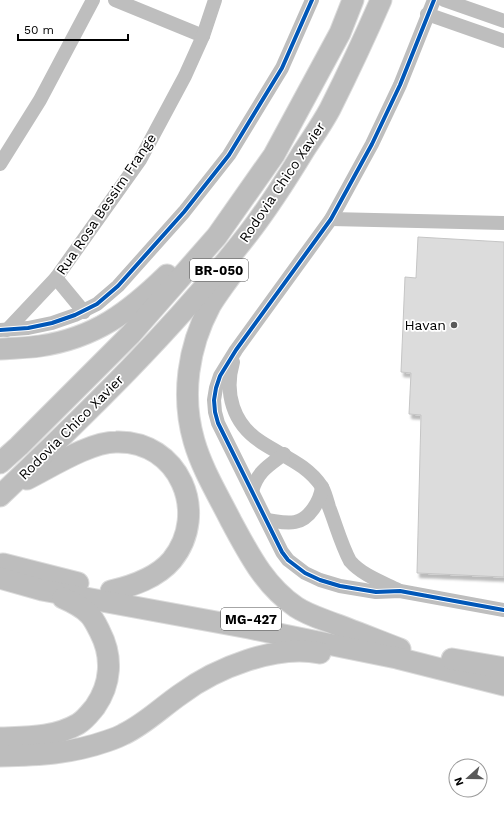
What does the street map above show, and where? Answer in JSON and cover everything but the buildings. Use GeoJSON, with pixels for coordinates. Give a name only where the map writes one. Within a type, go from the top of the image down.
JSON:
{"type":"FeatureCollection","features":[{"type":"Feature","properties":{"kind":"highway","name":"Rodovia Chico Xavier"},"geometry":{"type":"LineString","coordinates":[[0,463],[19,446],[130,334],[217,236],[274,155],[309,94],[340,33],[353,0]]}},
{"type":"Feature","properties":{"kind":"highway","name":"Rodovia Chico Xavier"},"geometry":{"type":"LineString","coordinates":[[4,493],[96,404],[160,338],[244,239],[280,188],[329,111],[361,46],[381,0]]}},
{"type":"Feature","properties":{"kind":"highway"},"geometry":{"type":"LineString","coordinates":[[2,336],[40,346],[66,340],[100,328],[116,319],[161,281],[211,231],[274,155]]}},
{"type":"Feature","properties":{"kind":"highway"},"geometry":{"type":"LineString","coordinates":[[280,188],[245,255],[210,305],[193,346],[187,392],[189,416],[194,441],[205,470],[251,559],[265,578],[280,594],[297,607],[311,615],[400,649]]}},
{"type":"Feature","properties":{"kind":"highway"},"geometry":{"type":"LineString","coordinates":[[4,493],[95,446],[116,442],[135,444],[152,450],[165,459],[176,471],[184,488],[188,502],[189,517],[186,534],[180,549],[171,561],[149,578],[126,588],[110,591]]}},
{"type":"Feature","properties":{"kind":"highway","name":"MG-427"},"geometry":{"type":"LineString","coordinates":[[0,563],[110,591],[400,649],[504,668]]}},
{"type":"Feature","properties":{"kind":"highway","name":"MG-427"},"geometry":{"type":"LineString","coordinates":[[0,578],[42,590],[249,628],[397,658],[504,686]]}},
{"type":"Feature","properties":{"kind":"highway"},"geometry":{"type":"LineString","coordinates":[[0,738],[54,734],[79,723],[89,715],[98,703],[108,679],[109,665],[104,639],[97,625],[89,614],[80,606],[42,590]]}},
{"type":"Feature","properties":{"kind":"highway"},"geometry":{"type":"LineString","coordinates":[[0,756],[42,755],[70,752],[124,735],[144,722],[182,693],[206,678],[233,666],[275,654],[315,652],[376,664],[430,677],[451,679],[474,677]]}},
{"type":"Feature","properties":{"kind":"street"},"geometry":{"type":"LineString","coordinates":[[0,164],[40,100],[93,0]]}},
{"type":"Feature","properties":{"kind":"street"},"geometry":{"type":"LineString","coordinates":[[115,0],[203,36]]}},
{"type":"Feature","properties":{"kind":"street","name":"Rua Rosa Bessim Frange"},"geometry":{"type":"LineString","coordinates":[[2,336],[56,278],[140,160],[185,76],[203,36],[215,0]]}},
{"type":"Feature","properties":{"kind":"street"},"geometry":{"type":"LineString","coordinates":[[2,336],[28,328],[52,323],[84,312],[97,304],[123,280],[184,212],[229,155],[282,68],[312,0]]}},
{"type":"Feature","properties":{"kind":"street"},"geometry":{"type":"LineString","coordinates":[[434,0],[427,14],[400,85],[376,137],[331,219],[236,350],[220,376],[214,400],[215,412],[218,423],[282,552],[288,560],[305,573],[320,580],[340,586],[376,592],[400,591],[504,610]]}},
{"type":"Feature","properties":{"kind":"street"},"geometry":{"type":"LineString","coordinates":[[444,0],[504,21]]}},
{"type":"Feature","properties":{"kind":"street"},"geometry":{"type":"LineString","coordinates":[[427,14],[504,41]]}},
{"type":"Feature","properties":{"kind":"street"},"geometry":{"type":"LineString","coordinates":[[331,219],[504,223]]}},
{"type":"Feature","properties":{"kind":"street"},"geometry":{"type":"LineString","coordinates":[[56,278],[84,312]]}},
{"type":"Feature","properties":{"kind":"street"},"geometry":{"type":"LineString","coordinates":[[236,350],[229,374],[229,386],[233,409],[244,427],[252,436],[284,454],[309,472],[322,487],[350,561],[362,572],[400,591]]}},
{"type":"Feature","properties":{"kind":"street"},"geometry":{"type":"LineString","coordinates":[[252,491],[255,481],[263,470],[284,454]]}},
{"type":"Feature","properties":{"kind":"street"},"geometry":{"type":"LineString","coordinates":[[267,520],[290,523],[303,519],[319,501],[322,487]]}},
{"type":"Feature","properties":{"kind":"cycle path"},"geometry":{"type":"LineString","coordinates":[[0,330],[28,328],[52,323],[75,315],[97,304],[118,286],[184,212],[229,155],[282,68],[312,0]]}},
{"type":"Feature","properties":{"kind":"cycle path"},"geometry":{"type":"LineString","coordinates":[[434,0],[400,85],[372,144],[331,219],[236,350],[220,376],[214,400],[215,412],[218,423],[282,552],[288,560],[305,573],[320,580],[340,586],[376,592],[400,591],[504,610]]}},
{"type":"Feature","properties":{"kind":"place","name":"Havan"},"geometry":{"type":"Point","coordinates":[454,325]}}]}
